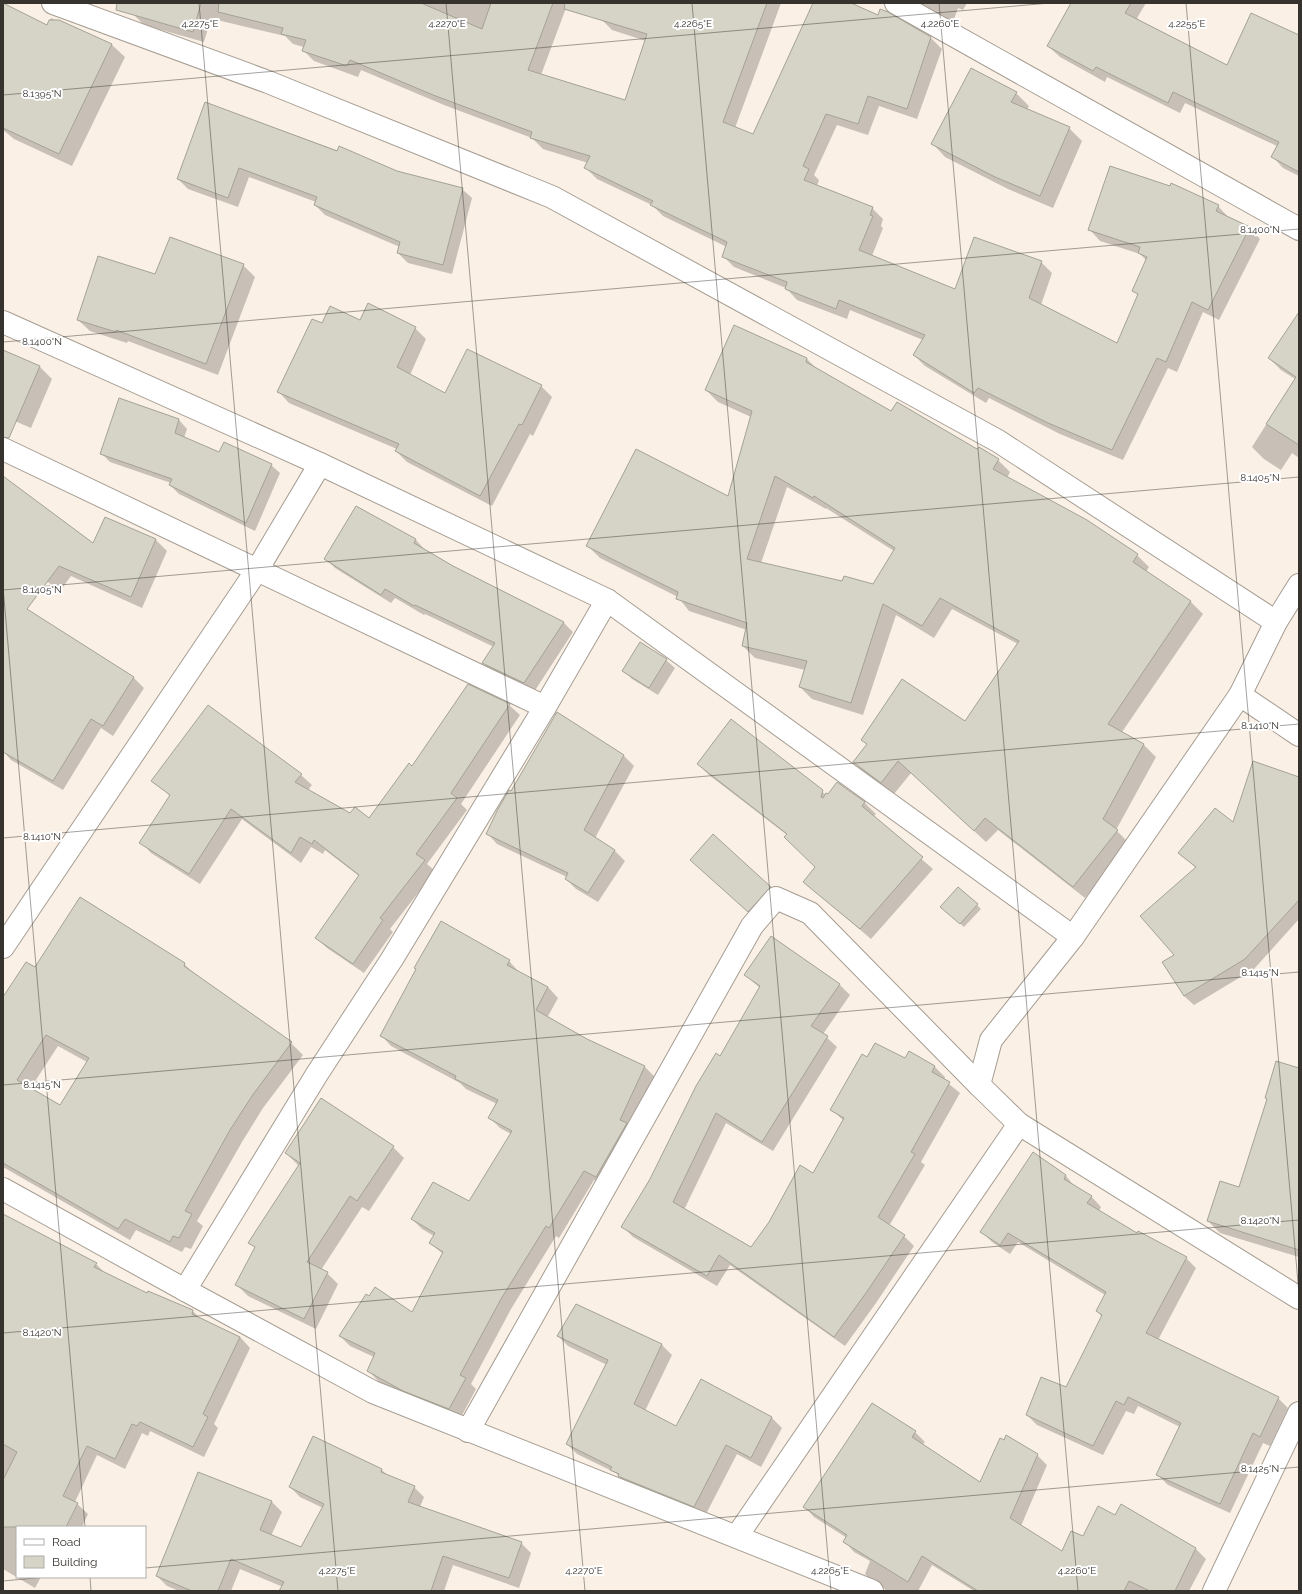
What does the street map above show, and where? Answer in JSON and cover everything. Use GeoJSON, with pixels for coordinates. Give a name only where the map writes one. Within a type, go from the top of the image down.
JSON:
{"type":"FeatureCollection","features":[{"type":"Feature","properties":{"kind":"street"},"geometry":{"type":"LineString","coordinates":[[53,3],[268,82],[552,197],[998,441],[1276,622]]}},
{"type":"Feature","properties":{"kind":"street"},"geometry":{"type":"LineString","coordinates":[[896,3],[1299,229]]}},
{"type":"Feature","properties":{"kind":"street"},"geometry":{"type":"LineString","coordinates":[[3,322],[320,464],[607,600],[1073,937]]}},
{"type":"Feature","properties":{"kind":"street"},"geometry":{"type":"LineString","coordinates":[[3,449],[545,708]]}},
{"type":"Feature","properties":{"kind":"street"},"geometry":{"type":"LineString","coordinates":[[3,947],[257,570],[320,464]]}},
{"type":"Feature","properties":{"kind":"street"},"geometry":{"type":"LineString","coordinates":[[979,1085],[991,1040],[1073,937],[1240,695],[1276,622],[1299,584]]}},
{"type":"Feature","properties":{"kind":"street"},"geometry":{"type":"LineString","coordinates":[[184,1290],[317,1074],[392,959],[545,708],[607,600]]}},
{"type":"Feature","properties":{"kind":"street"},"geometry":{"type":"LineString","coordinates":[[1240,695],[1299,734]]}},
{"type":"Feature","properties":{"kind":"street"},"geometry":{"type":"LineString","coordinates":[[468,1431],[752,926],[776,898],[810,913],[1019,1124],[1299,1298]]}},
{"type":"Feature","properties":{"kind":"street"},"geometry":{"type":"LineString","coordinates":[[737,1536],[1019,1124]]}},
{"type":"Feature","properties":{"kind":"street"},"geometry":{"type":"LineString","coordinates":[[3,1189],[184,1290],[373,1392],[872,1591]]}},
{"type":"Feature","properties":{"kind":"street"},"geometry":{"type":"LineString","coordinates":[[1214,1591],[1299,1413]]}},
{"type":"Feature","properties":{"kind":"building"},"geometry":{"type":"Polygon","coordinates":[[[3,3],[47,25],[49,20],[59,20],[112,44],[59,154],[3,128],[3,3]]]}},
{"type":"Feature","properties":{"kind":"building"},"geometry":{"type":"Polygon","coordinates":[[[117,3],[201,3],[193,32],[116,10],[117,3]]]}},
{"type":"Feature","properties":{"kind":"building"},"geometry":{"type":"Polygon","coordinates":[[[219,3],[421,3],[482,29],[491,3],[553,3],[528,70],[625,100],[647,34],[564,9],[565,3],[767,3],[723,122],[753,134],[813,3],[851,3],[878,15],[880,9],[888,12],[931,37],[907,109],[868,96],[858,124],[826,114],[803,166],[809,169],[804,180],[873,207],[870,215],[873,216],[859,250],[955,289],[974,237],[1042,261],[1029,298],[1117,343],[1138,294],[1132,291],[1147,257],[1138,253],[1140,247],[1088,230],[1110,166],[1170,186],[1171,183],[1219,205],[1216,211],[1250,227],[1208,310],[1192,302],[1166,362],[1157,358],[1112,450],[1048,423],[978,388],[974,393],[913,355],[925,335],[839,300],[836,309],[785,289],[787,282],[722,257],[727,242],[650,205],[653,201],[584,168],[590,156],[530,138],[532,132],[433,95],[350,60],[347,66],[302,51],[306,40],[281,34],[283,28],[218,12],[219,3]]]}},
{"type":"Feature","properties":{"kind":"building"},"geometry":{"type":"Polygon","coordinates":[[[1071,3],[1131,3],[1125,13],[1227,65],[1251,13],[1299,35],[1299,172],[1271,157],[1279,142],[1173,92],[1168,103],[1096,67],[1093,71],[1047,46],[1071,3]]]}},
{"type":"Feature","properties":{"kind":"building"},"geometry":{"type":"Polygon","coordinates":[[[971,68],[1017,92],[1011,102],[1070,127],[1040,196],[995,177],[931,144],[971,68]]]}},
{"type":"Feature","properties":{"kind":"building"},"geometry":{"type":"Polygon","coordinates":[[[205,102],[337,151],[339,146],[397,171],[463,188],[443,265],[397,253],[400,242],[314,205],[317,197],[239,168],[228,198],[177,179],[205,102]]]}},
{"type":"Feature","properties":{"kind":"building"},"geometry":{"type":"Polygon","coordinates":[[[170,237],[244,264],[206,364],[116,330],[116,332],[77,320],[98,256],[155,274],[170,237]]]}},
{"type":"Feature","properties":{"kind":"building"},"geometry":{"type":"Polygon","coordinates":[[[368,303],[416,327],[397,367],[445,393],[467,349],[542,385],[522,425],[519,424],[480,496],[395,451],[399,444],[277,392],[312,319],[322,323],[330,306],[360,320],[368,303]]]}},
{"type":"Feature","properties":{"kind":"building"},"geometry":{"type":"Polygon","coordinates":[[[1299,312],[1299,445],[1266,424],[1296,377],[1268,358],[1299,312]]]}},
{"type":"Feature","properties":{"kind":"building"},"geometry":{"type":"Polygon","coordinates":[[[734,325],[807,358],[806,362],[891,411],[897,402],[977,449],[979,447],[999,459],[993,469],[1087,520],[1138,554],[1133,562],[1191,601],[1108,724],[1144,744],[1103,819],[1118,830],[1073,887],[985,818],[974,831],[898,761],[881,783],[853,762],[867,744],[861,740],[902,679],[965,721],[1019,641],[940,598],[922,626],[883,604],[851,703],[799,687],[807,661],[742,646],[747,623],[676,599],[678,592],[586,546],[636,449],[728,496],[752,411],[705,390],[734,325]],[[775,476],[747,559],[842,581],[844,576],[873,584],[895,548],[814,496],[813,498],[775,476]]]}},
{"type":"Feature","properties":{"kind":"building"},"geometry":{"type":"Polygon","coordinates":[[[3,350],[40,366],[9,438],[3,437],[3,350]]]}},
{"type":"Feature","properties":{"kind":"building"},"geometry":{"type":"Polygon","coordinates":[[[119,398],[179,419],[175,433],[219,452],[224,442],[272,464],[246,523],[169,485],[172,479],[100,454],[119,398]]]}},
{"type":"Feature","properties":{"kind":"building"},"geometry":{"type":"Polygon","coordinates":[[[3,476],[93,543],[105,517],[156,539],[131,597],[59,566],[27,609],[134,677],[103,726],[91,719],[53,781],[3,752],[3,476]]]}},
{"type":"Feature","properties":{"kind":"building"},"geometry":{"type":"Polygon","coordinates":[[[356,506],[416,539],[414,543],[453,566],[564,622],[524,683],[482,663],[495,643],[415,605],[414,606],[385,589],[381,595],[324,559],[356,506]]]}},
{"type":"Feature","properties":{"kind":"building"},"geometry":{"type":"Polygon","coordinates":[[[640,642],[667,659],[649,688],[622,671],[640,642]]]}},
{"type":"Feature","properties":{"kind":"building"},"geometry":{"type":"Polygon","coordinates":[[[468,684],[510,704],[451,793],[457,798],[416,854],[425,860],[380,918],[383,920],[353,964],[315,938],[359,875],[314,840],[312,844],[300,837],[291,853],[231,809],[189,874],[139,843],[170,795],[151,781],[208,705],[302,774],[295,782],[350,813],[355,807],[369,818],[409,763],[412,766],[468,684]]]}},
{"type":"Feature","properties":{"kind":"building"},"geometry":{"type":"Polygon","coordinates":[[[557,712],[624,755],[584,830],[615,850],[588,893],[565,879],[568,873],[486,834],[509,790],[511,791],[557,712]]]}},
{"type":"Feature","properties":{"kind":"building"},"geometry":{"type":"Polygon","coordinates":[[[731,719],[823,790],[821,797],[823,798],[826,793],[828,794],[837,782],[865,802],[862,806],[923,857],[860,929],[803,882],[815,867],[784,837],[787,834],[697,764],[731,719]]]}},
{"type":"Feature","properties":{"kind":"building"},"geometry":{"type":"Polygon","coordinates":[[[1253,761],[1299,777],[1299,900],[1245,959],[1184,996],[1162,962],[1174,955],[1140,916],[1196,867],[1178,853],[1215,808],[1233,822],[1253,761]]]}},
{"type":"Feature","properties":{"kind":"building"},"geometry":{"type":"Polygon","coordinates":[[[713,834],[771,887],[748,912],[690,860],[713,834]]]}},
{"type":"Feature","properties":{"kind":"building"},"geometry":{"type":"Polygon","coordinates":[[[958,887],[978,904],[960,924],[940,907],[958,887]]]}},
{"type":"Feature","properties":{"kind":"building"},"geometry":{"type":"Polygon","coordinates":[[[80,897],[185,963],[184,966],[292,1042],[252,1096],[230,1130],[185,1211],[192,1214],[179,1238],[173,1236],[170,1242],[125,1219],[118,1229],[3,1163],[3,997],[26,962],[35,967],[80,897]],[[46,1035],[17,1080],[60,1105],[89,1058],[46,1035]]]}},
{"type":"Feature","properties":{"kind":"building"},"geometry":{"type":"Polygon","coordinates":[[[441,921],[510,960],[507,965],[548,987],[536,1010],[587,1039],[645,1066],[620,1120],[627,1123],[596,1177],[584,1171],[549,1228],[546,1226],[501,1299],[460,1375],[466,1378],[449,1409],[403,1391],[367,1371],[375,1353],[339,1336],[366,1294],[369,1296],[375,1287],[412,1312],[443,1252],[429,1243],[435,1233],[411,1219],[433,1182],[469,1201],[512,1131],[488,1118],[498,1100],[455,1079],[456,1076],[380,1036],[416,969],[414,968],[441,921]]]}},
{"type":"Feature","properties":{"kind":"building"},"geometry":{"type":"Polygon","coordinates":[[[771,936],[840,984],[811,1026],[828,1036],[762,1142],[716,1113],[673,1202],[751,1247],[769,1222],[800,1165],[813,1173],[844,1118],[830,1110],[862,1054],[867,1057],[875,1043],[905,1058],[909,1051],[935,1066],[932,1072],[950,1082],[911,1152],[915,1154],[878,1217],[905,1235],[834,1337],[719,1255],[707,1276],[621,1227],[650,1179],[696,1086],[716,1053],[720,1056],[760,986],[744,975],[771,936]]]}},
{"type":"Feature","properties":{"kind":"building"},"geometry":{"type":"Polygon","coordinates":[[[1276,1061],[1299,1068],[1299,1250],[1207,1221],[1220,1181],[1239,1187],[1267,1099],[1265,1098],[1276,1061]]]}},
{"type":"Feature","properties":{"kind":"building"},"geometry":{"type":"Polygon","coordinates":[[[321,1098],[394,1146],[357,1201],[350,1196],[307,1262],[328,1272],[304,1319],[235,1285],[255,1247],[248,1243],[300,1163],[285,1153],[321,1098]]]}},
{"type":"Feature","properties":{"kind":"building"},"geometry":{"type":"Polygon","coordinates":[[[1033,1152],[1066,1175],[1064,1179],[1092,1196],[1087,1203],[1137,1233],[1138,1231],[1187,1257],[1146,1333],[1279,1397],[1260,1437],[1253,1433],[1220,1504],[1156,1475],[1181,1423],[1128,1397],[1124,1405],[1116,1401],[1093,1446],[1026,1415],[1041,1377],[1066,1387],[1102,1315],[1096,1311],[1106,1292],[1008,1233],[1000,1245],[980,1232],[1033,1152]]]}},
{"type":"Feature","properties":{"kind":"building"},"geometry":{"type":"Polygon","coordinates":[[[3,1214],[97,1263],[94,1267],[147,1293],[148,1291],[193,1310],[192,1314],[240,1337],[203,1414],[208,1417],[193,1447],[140,1422],[137,1426],[132,1424],[115,1459],[87,1446],[63,1496],[78,1503],[66,1526],[3,1527],[3,1480],[17,1452],[3,1444],[3,1214]]]}},
{"type":"Feature","properties":{"kind":"building"},"geometry":{"type":"Polygon","coordinates":[[[576,1304],[662,1344],[634,1404],[676,1426],[701,1379],[772,1417],[751,1458],[726,1445],[694,1507],[620,1477],[618,1476],[619,1474],[610,1470],[612,1467],[566,1444],[608,1360],[557,1336],[576,1304]]]}},
{"type":"Feature","properties":{"kind":"building"},"geometry":{"type":"Polygon","coordinates":[[[872,1403],[916,1431],[912,1437],[980,1482],[1000,1438],[1004,1440],[1006,1435],[1038,1454],[1010,1518],[1062,1551],[1071,1531],[1083,1536],[1098,1506],[1115,1515],[1121,1504],[1196,1548],[1175,1591],[1150,1591],[1129,1581],[1124,1591],[978,1591],[922,1556],[908,1582],[843,1542],[847,1535],[803,1507],[872,1403]]]}},
{"type":"Feature","properties":{"kind":"building"},"geometry":{"type":"Polygon","coordinates":[[[313,1436],[382,1469],[381,1472],[415,1486],[408,1502],[522,1542],[509,1578],[443,1556],[431,1591],[279,1591],[284,1582],[231,1559],[218,1591],[192,1591],[156,1576],[198,1472],[272,1501],[260,1530],[301,1547],[324,1504],[289,1487],[313,1436]]]}}]}
